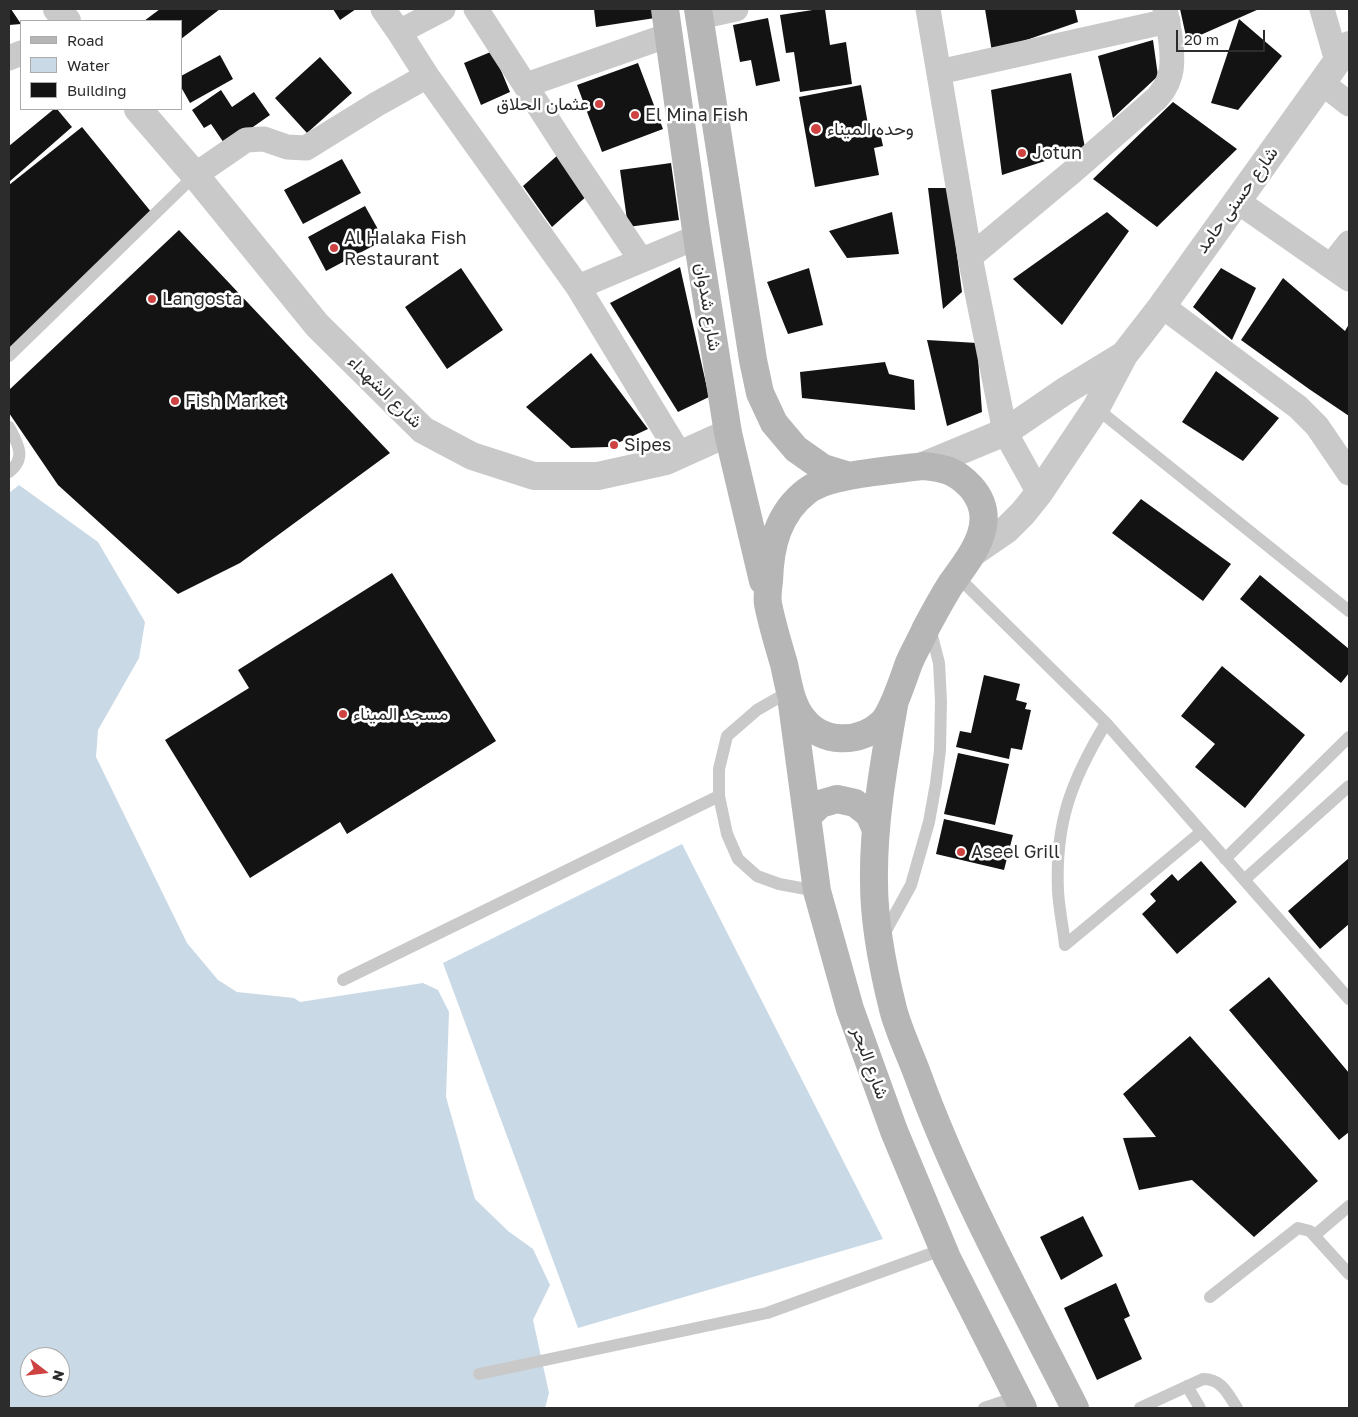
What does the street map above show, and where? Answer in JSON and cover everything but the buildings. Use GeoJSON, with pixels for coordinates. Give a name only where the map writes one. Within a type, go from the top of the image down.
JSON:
{"type":"FeatureCollection","features":[{"type":"Feature","properties":{"kind":"main road","name":"شارع شدوان"},"geometry":{"type":"LineString","coordinates":[[698,13],[753,360],[760,393],[774,423],[796,449],[823,468],[849,476]]}},
{"type":"Feature","properties":{"kind":"main road","name":"شارع شدوان"},"geometry":{"type":"LineString","coordinates":[[668,22],[697,237],[728,433],[768,602]]}},
{"type":"Feature","properties":{"kind":"main road"},"geometry":{"type":"LineString","coordinates":[[923,466],[944,468],[956,474],[976,493],[983,512],[982,533],[974,552],[957,576],[929,623],[910,661],[895,700],[883,722],[863,736],[840,739],[818,733],[802,719],[791,693],[768,602],[769,566],[776,531],[791,505],[821,482],[849,476],[923,466]]}},
{"type":"Feature","properties":{"kind":"main road","name":"شارع البحر"},"geometry":{"type":"LineString","coordinates":[[791,693],[817,891],[857,1028],[894,1131],[944,1249],[1020,1403]]}},
{"type":"Feature","properties":{"kind":"main road"},"geometry":{"type":"LineString","coordinates":[[895,700],[883,769],[876,830],[874,883],[880,943],[893,1010],[931,1111],[969,1199],[1075,1408]]}},
{"type":"Feature","properties":{"kind":"main road"},"geometry":{"type":"LineString","coordinates":[[807,816],[820,804],[837,799],[854,803],[869,814],[876,830]]}},
{"type":"Feature","properties":{"kind":"street"},"geometry":{"type":"LineString","coordinates":[[58,9],[67,20]]}},
{"type":"Feature","properties":{"kind":"street"},"geometry":{"type":"LineString","coordinates":[[383,9],[427,76],[578,287],[680,455]]}},
{"type":"Feature","properties":{"kind":"street"},"geometry":{"type":"LineString","coordinates":[[399,32],[443,9]]}},
{"type":"Feature","properties":{"kind":"street"},"geometry":{"type":"LineString","coordinates":[[476,9],[641,260]]}},
{"type":"Feature","properties":{"kind":"street"},"geometry":{"type":"LineString","coordinates":[[698,13],[736,9]]}},
{"type":"Feature","properties":{"kind":"street"},"geometry":{"type":"LineString","coordinates":[[928,9],[970,257],[1005,432],[1039,493]]}},
{"type":"Feature","properties":{"kind":"street"},"geometry":{"type":"LineString","coordinates":[[1322,9],[1343,53]]}},
{"type":"Feature","properties":{"kind":"street"},"geometry":{"type":"LineString","coordinates":[[939,72],[1166,15],[1172,62],[1166,87],[1072,172],[970,257]]}},
{"type":"Feature","properties":{"kind":"street"},"geometry":{"type":"LineString","coordinates":[[526,85],[668,22]]}},
{"type":"Feature","properties":{"kind":"street","name":"شارع حسنى حامد"},"geometry":{"type":"LineString","coordinates":[[974,552],[1006,530],[1039,493],[1096,408],[1124,355],[1162,306],[1343,53]]}},
{"type":"Feature","properties":{"kind":"street"},"geometry":{"type":"LineString","coordinates":[[195,175],[246,140],[264,139],[287,147],[306,148],[377,104],[427,76]]}},
{"type":"Feature","properties":{"kind":"street"},"geometry":{"type":"LineString","coordinates":[[1322,83],[1349,104]]}},
{"type":"Feature","properties":{"kind":"street","name":"شارع الشهداء"},"geometry":{"type":"LineString","coordinates":[[139,110],[195,175],[317,325],[423,430],[472,456],[534,476],[598,476],[666,461],[728,433]]}},
{"type":"Feature","properties":{"kind":"street"},"geometry":{"type":"LineString","coordinates":[[1237,201],[1340,272],[1349,243]]}},
{"type":"Feature","properties":{"kind":"street"},"geometry":{"type":"LineString","coordinates":[[578,287],[697,237]]}},
{"type":"Feature","properties":{"kind":"street"},"geometry":{"type":"LineString","coordinates":[[1162,306],[1298,407],[1316,426],[1349,473]]}},
{"type":"Feature","properties":{"kind":"street","name":"شارع حسنى حامد"},"geometry":{"type":"LineString","coordinates":[[923,466],[1005,432],[1124,355]]}},
{"type":"Feature","properties":{"kind":"lane"},"geometry":{"type":"LineString","coordinates":[[9,356],[195,175]]}},
{"type":"Feature","properties":{"kind":"lane"},"geometry":{"type":"LineString","coordinates":[[1096,408],[1349,611]]}},
{"type":"Feature","properties":{"kind":"lane"},"geometry":{"type":"LineString","coordinates":[[9,427],[18,444],[20,456],[16,466],[9,472]]}},
{"type":"Feature","properties":{"kind":"lane"},"geometry":{"type":"LineString","coordinates":[[957,576],[1106,723],[1349,999]]}},
{"type":"Feature","properties":{"kind":"lane"},"geometry":{"type":"LineString","coordinates":[[880,943],[911,885],[929,822],[936,783],[940,750],[941,701],[939,663],[929,623]]}},
{"type":"Feature","properties":{"kind":"lane"},"geometry":{"type":"LineString","coordinates":[[791,693],[757,710],[727,736],[719,769],[719,796],[727,834],[738,859],[756,876],[779,884],[817,891]]}},
{"type":"Feature","properties":{"kind":"lane"},"geometry":{"type":"LineString","coordinates":[[1106,723],[1086,756],[1072,789],[1063,819],[1058,858],[1058,893],[1065,945],[1201,832]]}},
{"type":"Feature","properties":{"kind":"lane"},"geometry":{"type":"LineString","coordinates":[[1225,859],[1349,737]]}},
{"type":"Feature","properties":{"kind":"lane"},"geometry":{"type":"LineString","coordinates":[[1244,880],[1349,786]]}},
{"type":"Feature","properties":{"kind":"lane"},"geometry":{"type":"LineString","coordinates":[[343,980],[719,796]]}},
{"type":"Feature","properties":{"kind":"lane"},"geometry":{"type":"LineString","coordinates":[[1315,1235],[1349,1206]]}},
{"type":"Feature","properties":{"kind":"lane"},"geometry":{"type":"LineString","coordinates":[[1210,1297],[1298,1228],[1310,1231],[1315,1235],[1349,1274]]}},
{"type":"Feature","properties":{"kind":"lane"},"geometry":{"type":"LineString","coordinates":[[479,1374],[767,1313],[944,1249]]}},
{"type":"Feature","properties":{"kind":"lane"},"geometry":{"type":"LineString","coordinates":[[1140,1408],[1160,1404],[1187,1386],[1203,1379],[1215,1380],[1224,1387],[1237,1408]]}},
{"type":"Feature","properties":{"kind":"lane"},"geometry":{"type":"LineString","coordinates":[[1187,1386],[1200,1408]]}},
{"type":"Feature","properties":{"kind":"lane"},"geometry":{"type":"LineString","coordinates":[[984,1408],[1020,1403]]}},
{"type":"Feature","properties":{"kind":"water"},"geometry":{"type":"Polygon","coordinates":[[[9,470],[19,485],[98,542],[145,622],[139,658],[98,730],[96,757],[187,943],[218,980],[237,992],[294,998],[300,1002],[423,983],[438,990],[449,1012],[446,1097],[475,1199],[508,1231],[533,1249],[550,1285],[533,1320],[549,1393],[545,1408],[9,1408],[9,470]]]}},
{"type":"Feature","properties":{"kind":"water"},"geometry":{"type":"Polygon","coordinates":[[[682,844],[883,1239],[578,1328],[443,963],[682,844]]]}},
{"type":"Feature","properties":{"kind":"pier"},"geometry":{"type":"Polygon","coordinates":[[[9,470],[19,485],[9,493],[9,470]]]}},
{"type":"Feature","properties":{"kind":"place","name":"عثمان الحلاق"},"geometry":{"type":"Point","coordinates":[599,104]}},
{"type":"Feature","properties":{"kind":"place","name":"El Mina Fish"},"geometry":{"type":"Point","coordinates":[635,115]}},
{"type":"Feature","properties":{"kind":"place","name":"وحده الميناء"},"geometry":{"type":"Point","coordinates":[816,129]}},
{"type":"Feature","properties":{"kind":"place","name":"Jotun"},"geometry":{"type":"Point","coordinates":[1022,153]}},
{"type":"Feature","properties":{"kind":"place","name":"Al Halaka Fish Restaurant"},"geometry":{"type":"Point","coordinates":[334,248]}},
{"type":"Feature","properties":{"kind":"place","name":"Langosta"},"geometry":{"type":"Point","coordinates":[152,299]}},
{"type":"Feature","properties":{"kind":"place","name":"Fish Market"},"geometry":{"type":"Point","coordinates":[175,401]}},
{"type":"Feature","properties":{"kind":"place","name":"Sipes"},"geometry":{"type":"Point","coordinates":[614,445]}},
{"type":"Feature","properties":{"kind":"place","name":"مسجد الميناء"},"geometry":{"type":"Point","coordinates":[343,714]}},
{"type":"Feature","properties":{"kind":"place","name":"Aseel Grill"},"geometry":{"type":"Point","coordinates":[961,852]}}]}
